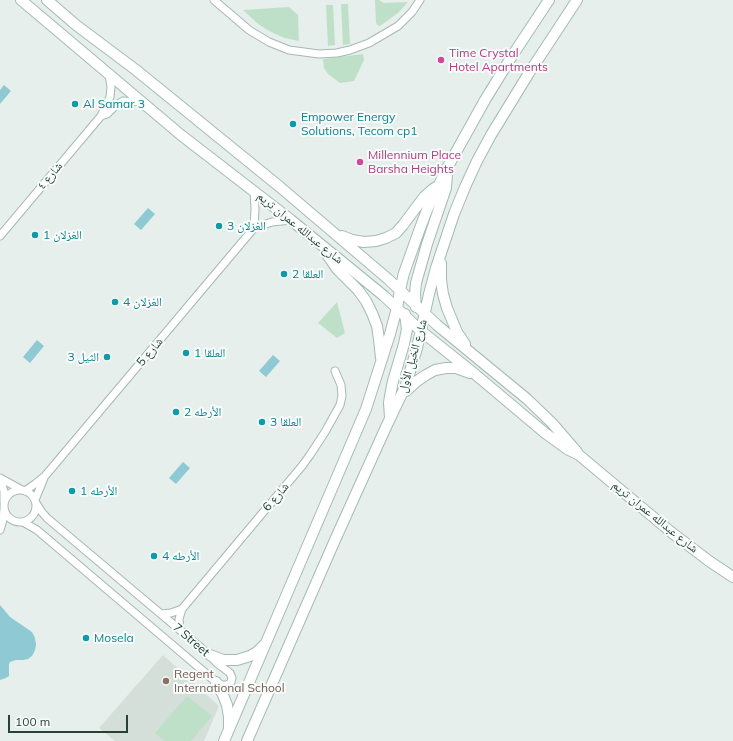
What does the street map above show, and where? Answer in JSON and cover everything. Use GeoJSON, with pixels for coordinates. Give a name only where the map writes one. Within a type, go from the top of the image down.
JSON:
{"type":"FeatureCollection","features":[{"type":"Feature","properties":{"kind":"main road","name":"شارع عبدالله عمران تريم"},"geometry":{"type":"LineString","coordinates":[[21,0],[193,144],[291,220],[397,308],[406,318],[422,328],[434,341],[545,433],[579,455],[671,532],[733,577]]}},
{"type":"Feature","properties":{"kind":"main road","name":"شارع عبدالله عمران تريم"},"geometry":{"type":"LineString","coordinates":[[47,0],[76,25],[136,70],[280,187],[388,279],[399,292],[416,305],[437,325],[514,387],[562,433],[579,455]]}},
{"type":"Feature","properties":{"kind":"main road"},"geometry":{"type":"LineString","coordinates":[[224,741],[366,409],[390,334],[397,308],[399,292],[411,252],[438,186],[485,100],[549,0]]}},
{"type":"Feature","properties":{"kind":"main road","name":"شارع الخيل الأول"},"geometry":{"type":"LineString","coordinates":[[248,741],[335,540],[390,418],[402,396],[410,374],[441,252],[465,187],[491,135],[529,73],[577,0]]}},
{"type":"Feature","properties":{"kind":"main road"},"geometry":{"type":"LineString","coordinates":[[422,328],[416,305],[416,283],[427,244],[446,188],[446,170]]}},
{"type":"Feature","properties":{"kind":"main road"},"geometry":{"type":"LineString","coordinates":[[334,233],[352,240],[364,242],[386,238],[396,232],[403,225],[428,192],[438,186]]}},
{"type":"Feature","properties":{"kind":"main road"},"geometry":{"type":"LineString","coordinates":[[320,245],[332,263],[358,290],[366,301],[372,313],[380,339],[380,365]]}},
{"type":"Feature","properties":{"kind":"main road"},"geometry":{"type":"LineString","coordinates":[[441,252],[441,280],[447,308],[458,332],[472,354]]}},
{"type":"Feature","properties":{"kind":"main road"},"geometry":{"type":"LineString","coordinates":[[390,418],[389,403],[391,388],[407,329],[404,305],[399,292]]}},
{"type":"Feature","properties":{"kind":"main road"},"geometry":{"type":"LineString","coordinates":[[390,334],[396,328],[403,330],[403,347]]}},
{"type":"Feature","properties":{"kind":"main road"},"geometry":{"type":"LineString","coordinates":[[402,396],[417,381],[435,370],[456,368],[476,375]]}},
{"type":"Feature","properties":{"kind":"main road"},"geometry":{"type":"LineString","coordinates":[[210,655],[223,660],[244,659],[257,652],[266,642]]}},
{"type":"Feature","properties":{"kind":"main road"},"geometry":{"type":"LineString","coordinates":[[216,682],[227,705],[229,730]]}},
{"type":"Feature","properties":{"kind":"street"},"geometry":{"type":"LineString","coordinates":[[214,0],[249,30],[269,42],[289,50],[319,54],[337,53],[369,43],[398,26],[412,12],[420,0]]}},
{"type":"Feature","properties":{"kind":"street","name":"شارع ٤"},"geometry":{"type":"LineString","coordinates":[[0,236],[101,116],[110,97],[111,87],[109,74]]}},
{"type":"Feature","properties":{"kind":"street","name":"شارع ٤"},"geometry":{"type":"LineString","coordinates":[[101,116],[107,114],[123,101],[143,102]]}},
{"type":"Feature","properties":{"kind":"street"},"geometry":{"type":"LineString","coordinates":[[254,191],[254,228],[272,222],[291,220]]}},
{"type":"Feature","properties":{"kind":"street","name":"شارع 5"},"geometry":{"type":"LineString","coordinates":[[24,490],[45,476],[254,228]]}},
{"type":"Feature","properties":{"kind":"street","name":"شارع 6"},"geometry":{"type":"LineString","coordinates":[[182,609],[302,466],[318,444],[329,426],[341,401],[342,390],[335,371]]}},
{"type":"Feature","properties":{"kind":"street","name":"شارع 5"},"geometry":{"type":"LineString","coordinates":[[36,502],[45,476]]}},
{"type":"Feature","properties":{"kind":"street"},"geometry":{"type":"LineString","coordinates":[[0,479],[31,494],[36,502],[35,513],[32,518],[28,521],[10,525],[0,530]]}},
{"type":"Feature","properties":{"kind":"street"},"geometry":{"type":"LineString","coordinates":[[0,479],[4,491],[5,513],[16,522],[22,522]]}},
{"type":"Feature","properties":{"kind":"street"},"geometry":{"type":"LineString","coordinates":[[0,530],[3,520],[5,499],[12,492],[24,490]]}},
{"type":"Feature","properties":{"kind":"street","name":"7 Street"},"geometry":{"type":"LineString","coordinates":[[22,522],[37,530],[216,682],[222,685],[229,684],[231,682],[232,676],[230,673],[47,518],[36,502]]}},
{"type":"Feature","properties":{"kind":"street"},"geometry":{"type":"LineString","coordinates":[[161,614],[171,613],[182,609]]}},
{"type":"Feature","properties":{"kind":"street"},"geometry":{"type":"LineString","coordinates":[[180,630],[179,619],[182,609]]}},
{"type":"Feature","properties":{"kind":"shaded area","name":"Regent International School"},"geometry":{"type":"Polygon","coordinates":[[[163,655],[219,706],[204,741],[115,741],[99,728],[163,655]]]}},
{"type":"Feature","properties":{"kind":"green space"},"geometry":{"type":"Polygon","coordinates":[[[375,0],[379,0],[384,3],[408,2],[398,13],[380,26],[377,25],[376,22],[375,0]]]}},
{"type":"Feature","properties":{"kind":"green space"},"geometry":{"type":"Polygon","coordinates":[[[341,4],[348,4],[350,44],[343,45],[341,4]]]}},
{"type":"Feature","properties":{"kind":"green space"},"geometry":{"type":"Polygon","coordinates":[[[326,5],[333,5],[335,45],[328,46],[326,5]]]}},
{"type":"Feature","properties":{"kind":"green space"},"geometry":{"type":"Polygon","coordinates":[[[289,7],[298,15],[299,41],[275,34],[257,23],[243,10],[289,7]]]}},
{"type":"Feature","properties":{"kind":"green space"},"geometry":{"type":"Polygon","coordinates":[[[363,54],[364,60],[354,81],[340,83],[328,74],[324,68],[323,59],[363,54]]]}},
{"type":"Feature","properties":{"kind":"green space"},"geometry":{"type":"Polygon","coordinates":[[[337,302],[345,333],[337,338],[318,323],[337,302]]]}},
{"type":"Feature","properties":{"kind":"green space"},"geometry":{"type":"Polygon","coordinates":[[[187,696],[212,716],[191,741],[164,741],[155,733],[187,696]]]}},
{"type":"Feature","properties":{"kind":"water"},"geometry":{"type":"Polygon","coordinates":[[[4,85],[11,91],[0,104],[0,90],[4,85]]]}},
{"type":"Feature","properties":{"kind":"water"},"geometry":{"type":"Polygon","coordinates":[[[148,208],[155,214],[141,230],[134,224],[148,208]]]}},
{"type":"Feature","properties":{"kind":"water"},"geometry":{"type":"Polygon","coordinates":[[[37,340],[44,346],[30,363],[23,357],[37,340]]]}},
{"type":"Feature","properties":{"kind":"water"},"geometry":{"type":"Polygon","coordinates":[[[273,355],[280,361],[266,377],[259,371],[273,355]]]}},
{"type":"Feature","properties":{"kind":"water"},"geometry":{"type":"Polygon","coordinates":[[[183,462],[190,468],[176,484],[169,478],[183,462]]]}},
{"type":"Feature","properties":{"kind":"water"},"geometry":{"type":"Polygon","coordinates":[[[0,605],[10,617],[32,632],[36,645],[32,656],[28,659],[10,662],[9,676],[0,680],[0,605]]]}},
{"type":"Feature","properties":{"kind":"place","name":"Time Crystal Hotel Apartments"},"geometry":{"type":"Point","coordinates":[441,60]}},
{"type":"Feature","properties":{"kind":"place","name":"Al Samar 3"},"geometry":{"type":"Point","coordinates":[75,104]}},
{"type":"Feature","properties":{"kind":"place","name":"Empower Energy Solutions, Tecom cp1"},"geometry":{"type":"Point","coordinates":[293,124]}},
{"type":"Feature","properties":{"kind":"place","name":"Millennium Place Barsha Heights"},"geometry":{"type":"Point","coordinates":[360,162]}},
{"type":"Feature","properties":{"kind":"place","name":"الغزلان 3"},"geometry":{"type":"Point","coordinates":[219,226]}},
{"type":"Feature","properties":{"kind":"place","name":"الغزلان 1"},"geometry":{"type":"Point","coordinates":[35,235]}},
{"type":"Feature","properties":{"kind":"place","name":"العلقا 2"},"geometry":{"type":"Point","coordinates":[284,274]}},
{"type":"Feature","properties":{"kind":"place","name":"الغزلان 4"},"geometry":{"type":"Point","coordinates":[115,302]}},
{"type":"Feature","properties":{"kind":"place","name":"العلقا 1"},"geometry":{"type":"Point","coordinates":[186,353]}},
{"type":"Feature","properties":{"kind":"place","name":"الثيل 3"},"geometry":{"type":"Point","coordinates":[107,357]}},
{"type":"Feature","properties":{"kind":"place","name":"الأرطه 2"},"geometry":{"type":"Point","coordinates":[176,412]}},
{"type":"Feature","properties":{"kind":"place","name":"العلقا 3"},"geometry":{"type":"Point","coordinates":[262,422]}},
{"type":"Feature","properties":{"kind":"place","name":"الأرطه 1"},"geometry":{"type":"Point","coordinates":[72,491]}},
{"type":"Feature","properties":{"kind":"place","name":"الأرطه 4"},"geometry":{"type":"Point","coordinates":[154,556]}},
{"type":"Feature","properties":{"kind":"place","name":"Mosela"},"geometry":{"type":"Point","coordinates":[86,638]}},
{"type":"Feature","properties":{"kind":"place","name":"Regent International School"},"geometry":{"type":"Point","coordinates":[166,681]}}]}
